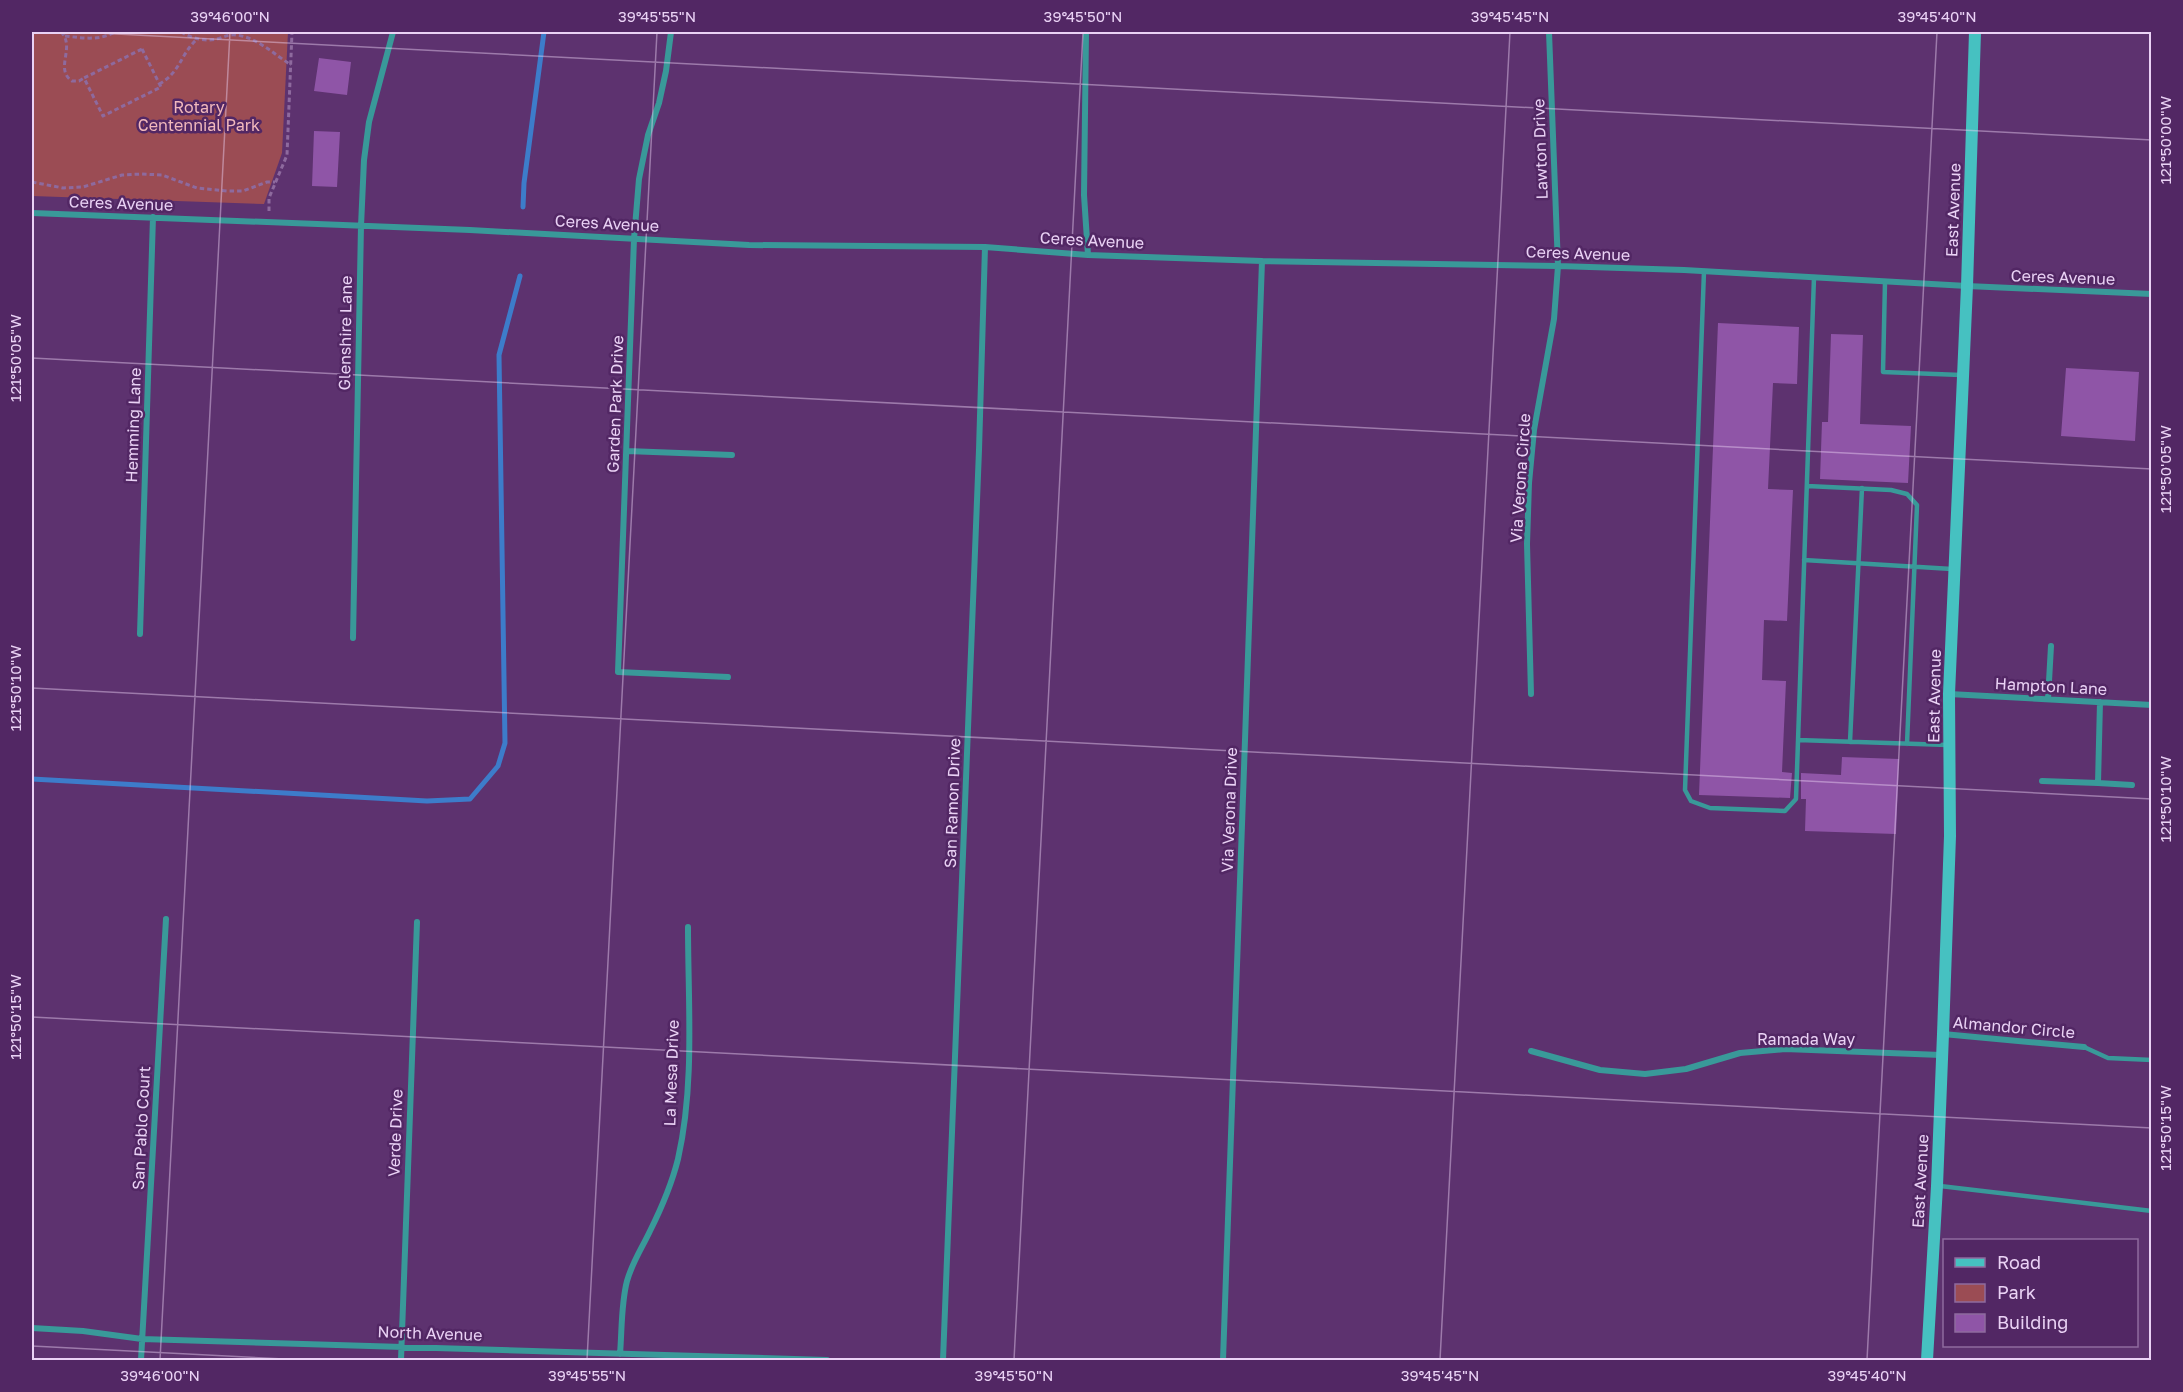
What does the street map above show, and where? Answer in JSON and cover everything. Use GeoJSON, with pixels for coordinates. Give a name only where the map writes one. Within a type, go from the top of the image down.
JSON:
{"type":"FeatureCollection","features":[{"type":"Feature","properties":{"kind":"main road","name":"East Avenue"},"geometry":{"type":"LineString","coordinates":[[1927,1360],[1943,1034],[1950,836],[1949,694],[1967,286],[1975,32]]}},
{"type":"Feature","properties":{"kind":"street","name":"Glenshire Lane"},"geometry":{"type":"LineString","coordinates":[[353,638],[364,160],[369,122],[393,32]]}},
{"type":"Feature","properties":{"kind":"street","name":"Garden Park Drive"},"geometry":{"type":"LineString","coordinates":[[671,32],[666,71],[659,103],[648,135],[639,179],[634,239],[618,672],[728,677]]}},
{"type":"Feature","properties":{"kind":"street"},"geometry":{"type":"LineString","coordinates":[[1086,32],[1084,195],[1088,255]]}},
{"type":"Feature","properties":{"kind":"street","name":"Lawton Drive"},"geometry":{"type":"LineString","coordinates":[[1549,32],[1558,266]]}},
{"type":"Feature","properties":{"kind":"street","name":"Ceres Avenue"},"geometry":{"type":"LineString","coordinates":[[32,213],[470,230],[749,245],[984,247],[1088,255],[1262,261],[1704,271],[2151,294]]}},
{"type":"Feature","properties":{"kind":"street","name":"Hemming Lane"},"geometry":{"type":"LineString","coordinates":[[140,634],[153,217]]}},
{"type":"Feature","properties":{"kind":"street","name":"San Ramon Drive"},"geometry":{"type":"LineString","coordinates":[[943,1360],[979,450],[984,247]]}},
{"type":"Feature","properties":{"kind":"street","name":"Via Verona Drive"},"geometry":{"type":"LineString","coordinates":[[1223,1360],[1262,261]]}},
{"type":"Feature","properties":{"kind":"street","name":"Via Verona Circle"},"geometry":{"type":"LineString","coordinates":[[1531,694],[1527,544],[1529,483],[1534,430],[1554,319],[1558,266]]}},
{"type":"Feature","properties":{"kind":"street"},"geometry":{"type":"LineString","coordinates":[[627,451],[732,455]]}},
{"type":"Feature","properties":{"kind":"street"},"geometry":{"type":"LineString","coordinates":[[2048,699],[2051,646]]}},
{"type":"Feature","properties":{"kind":"street","name":"Hampton Lane"},"geometry":{"type":"LineString","coordinates":[[1949,694],[2151,705]]}},
{"type":"Feature","properties":{"kind":"street"},"geometry":{"type":"LineString","coordinates":[[2098,783],[2100,702]]}},
{"type":"Feature","properties":{"kind":"street"},"geometry":{"type":"LineString","coordinates":[[2042,781],[2132,785]]}},
{"type":"Feature","properties":{"kind":"street","name":"San Pablo Court"},"geometry":{"type":"LineString","coordinates":[[141,1360],[166,919]]}},
{"type":"Feature","properties":{"kind":"street","name":"Verde Drive"},"geometry":{"type":"LineString","coordinates":[[401,1360],[417,922]]}},
{"type":"Feature","properties":{"kind":"street","name":"La Mesa Drive"},"geometry":{"type":"LineString","coordinates":[[621,1354],[627,1282],[636,1256],[663,1202],[677,1161],[684,1126],[687,1083],[688,927]]}},
{"type":"Feature","properties":{"kind":"street","name":"Almandor Circle"},"geometry":{"type":"LineString","coordinates":[[1943,1034],[2084,1047]]}},
{"type":"Feature","properties":{"kind":"street","name":"Ramada Way"},"geometry":{"type":"LineString","coordinates":[[1531,1051],[1600,1070],[1645,1074],[1686,1069],[1740,1053],[1785,1049],[1941,1055]]}},
{"type":"Feature","properties":{"kind":"street","name":"North Avenue"},"geometry":{"type":"LineString","coordinates":[[32,1328],[83,1331],[142,1339],[402,1346],[704,1359],[828,1360]]}},
{"type":"Feature","properties":{"kind":"lane"},"geometry":{"type":"LineString","coordinates":[[1704,271],[1685,790],[1691,801],[1710,808],[1785,812],[1796,799],[1814,278]]}},
{"type":"Feature","properties":{"kind":"lane"},"geometry":{"type":"LineString","coordinates":[[1885,282],[1883,372],[1963,375]]}},
{"type":"Feature","properties":{"kind":"lane"},"geometry":{"type":"LineString","coordinates":[[1807,486],[1891,490],[1907,495],[1917,505],[1906,744]]}},
{"type":"Feature","properties":{"kind":"lane"},"geometry":{"type":"LineString","coordinates":[[1850,742],[1862,488]]}},
{"type":"Feature","properties":{"kind":"lane"},"geometry":{"type":"LineString","coordinates":[[1804,560],[1955,569]]}},
{"type":"Feature","properties":{"kind":"lane"},"geometry":{"type":"LineString","coordinates":[[1798,740],[1949,745]]}},
{"type":"Feature","properties":{"kind":"lane"},"geometry":{"type":"LineString","coordinates":[[2084,1047],[2108,1058],[2151,1060]]}},
{"type":"Feature","properties":{"kind":"lane"},"geometry":{"type":"LineString","coordinates":[[1937,1186],[2151,1211]]}},
{"type":"Feature","properties":{"kind":"path"},"geometry":{"type":"LineString","coordinates":[[61,32],[65,36],[67,46],[63,64],[64,72],[72,81],[84,78],[142,49],[161,87],[103,116],[84,78]]}},
{"type":"Feature","properties":{"kind":"path"},"geometry":{"type":"LineString","coordinates":[[65,36],[92,39],[105,37],[115,32]]}},
{"type":"Feature","properties":{"kind":"path"},"geometry":{"type":"LineString","coordinates":[[181,32],[197,39],[216,39],[229,32]]}},
{"type":"Feature","properties":{"kind":"path"},"geometry":{"type":"LineString","coordinates":[[269,222],[269,198],[287,155],[292,32]]}},
{"type":"Feature","properties":{"kind":"path"},"geometry":{"type":"LineString","coordinates":[[225,35],[237,35],[257,42],[291,65]]}},
{"type":"Feature","properties":{"kind":"path"},"geometry":{"type":"LineString","coordinates":[[159,84],[170,78],[178,69],[187,48],[197,39]]}},
{"type":"Feature","properties":{"kind":"path"},"geometry":{"type":"LineString","coordinates":[[32,182],[63,188],[83,187],[122,175],[152,174],[162,175],[197,188],[243,191],[267,182],[275,182]]}},
{"type":"Feature","properties":{"kind":"green space","name":"Rotary Centennial Park"},"geometry":{"type":"Polygon","coordinates":[[[32,32],[288,32],[282,153],[264,204],[32,196],[32,32]]]}},
{"type":"Feature","properties":{"kind":"building"},"geometry":{"type":"Polygon","coordinates":[[[319,58],[351,62],[347,95],[314,91],[319,58]]]}},
{"type":"Feature","properties":{"kind":"building"},"geometry":{"type":"Polygon","coordinates":[[[314,131],[340,132],[337,187],[312,186],[314,131]]]}},
{"type":"Feature","properties":{"kind":"building"},"geometry":{"type":"Polygon","coordinates":[[[1718,323],[1799,327],[1797,384],[1773,383],[1768,489],[1793,490],[1787,621],[1764,620],[1762,680],[1786,681],[1782,772],[1792,773],[1790,798],[1699,795],[1718,323]]]}},
{"type":"Feature","properties":{"kind":"building"},"geometry":{"type":"Polygon","coordinates":[[[1831,334],[1863,335],[1860,424],[1911,426],[1908,483],[1820,479],[1822,422],[1828,422],[1831,334]]]}},
{"type":"Feature","properties":{"kind":"building"},"geometry":{"type":"Polygon","coordinates":[[[2066,368],[2139,372],[2135,441],[2061,436],[2066,368]]]}},
{"type":"Feature","properties":{"kind":"building"},"geometry":{"type":"Polygon","coordinates":[[[1842,757],[1899,759],[1896,834],[1805,831],[1806,799],[1801,799],[1801,773],[1841,775],[1842,757]]]}},
{"type":"Feature","properties":{"kind":"waterway"},"geometry":{"type":"LineString","coordinates":[[523,207],[524,183],[544,32]]}},
{"type":"Feature","properties":{"kind":"waterway"},"geometry":{"type":"LineString","coordinates":[[32,779],[427,801],[470,799],[498,766],[505,743],[499,355],[520,276]]}}]}
